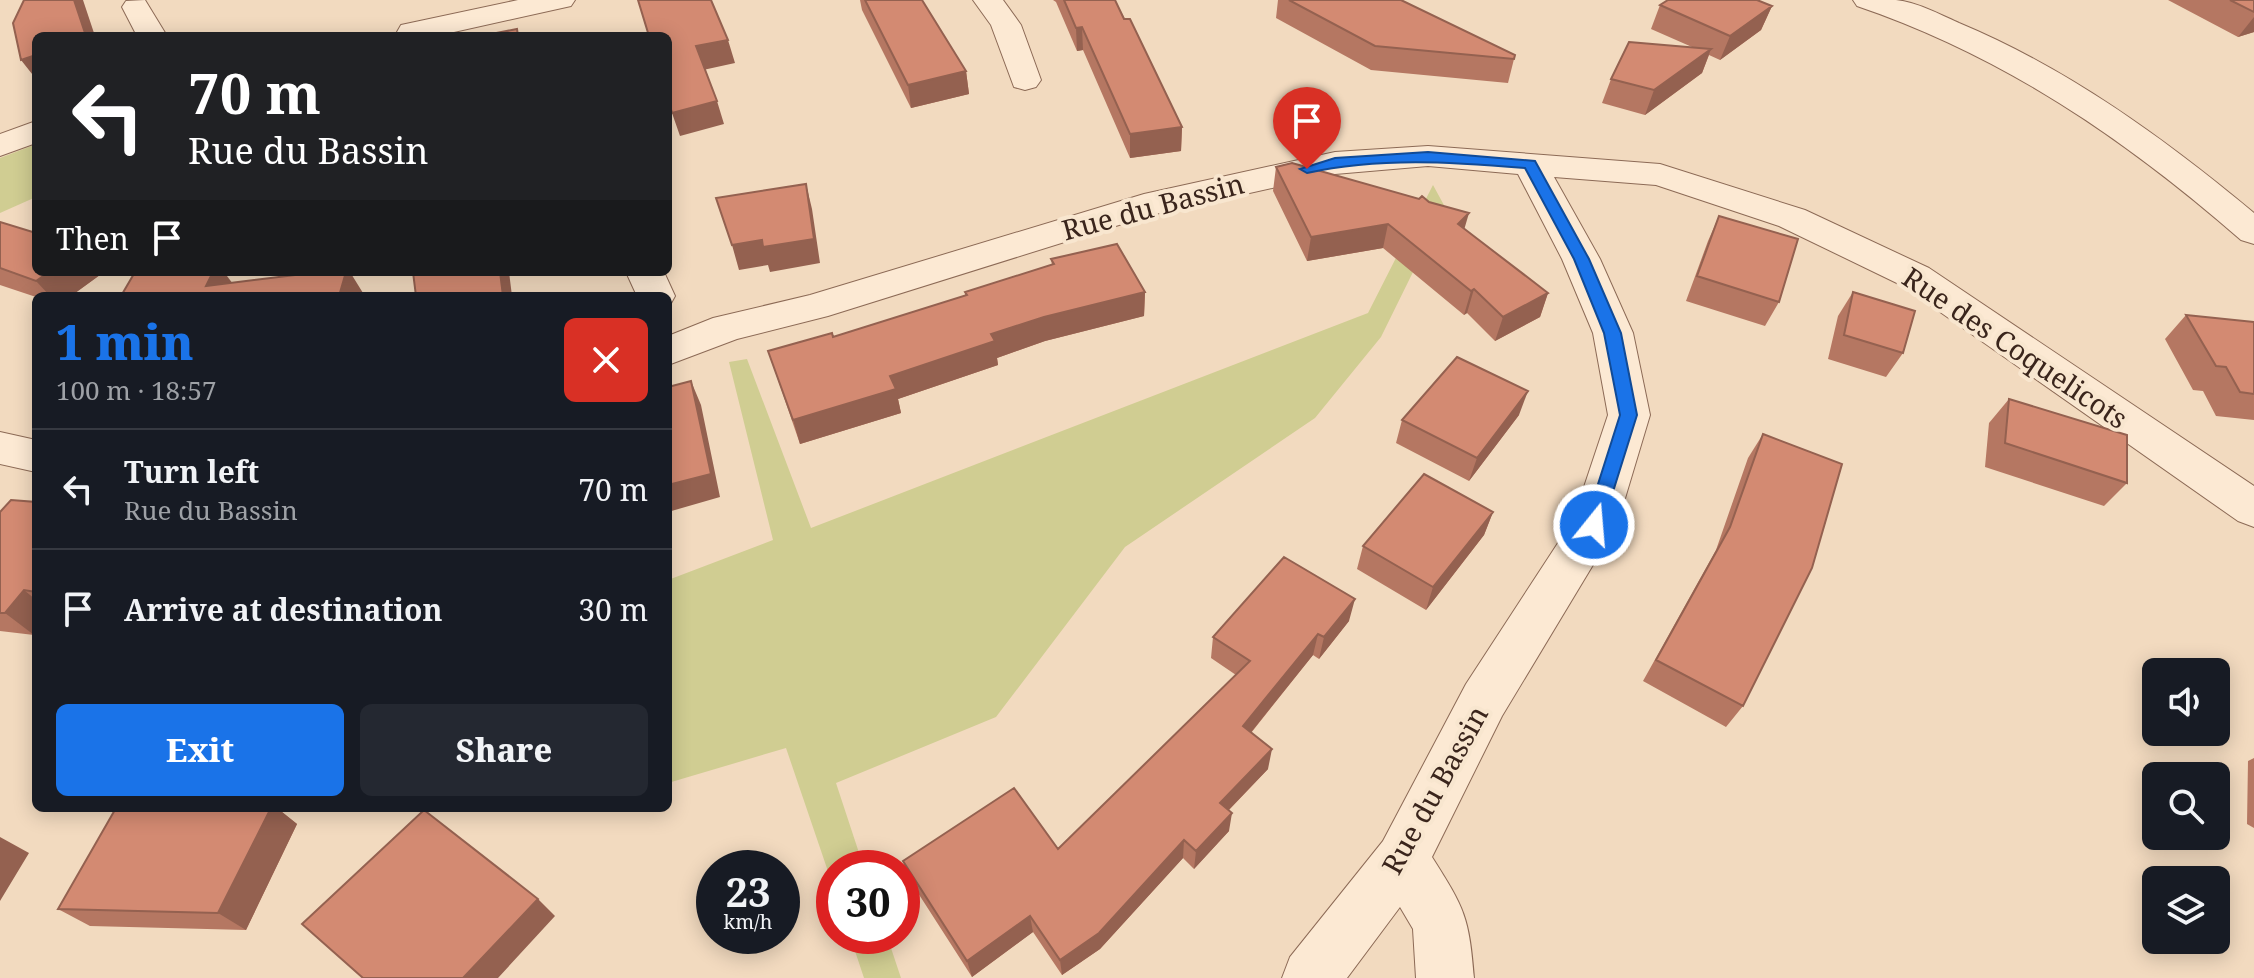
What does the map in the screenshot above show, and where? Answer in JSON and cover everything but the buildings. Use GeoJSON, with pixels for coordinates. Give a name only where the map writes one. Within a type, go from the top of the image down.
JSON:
{"type":"FeatureCollection","features":[{"type":"Feature","properties":{"kind":"street"},"geometry":{"type":"LineString","coordinates":[[412,32],[560,0]]}},
{"type":"Feature","properties":{"kind":"street"},"geometry":{"type":"LineString","coordinates":[[988,0],[1006,25],[1025,80]]}},
{"type":"Feature","properties":{"kind":"street"},"geometry":{"type":"LineString","coordinates":[[1868,0],[1964,33],[2041,75],[2186,172],[2254,232]]}},
{"type":"Feature","properties":{"kind":"street"},"geometry":{"type":"LineString","coordinates":[[137,7],[150,32]]}},
{"type":"Feature","properties":{"kind":"street"},"geometry":{"type":"LineString","coordinates":[[0,146],[32,133]]}},
{"type":"Feature","properties":{"kind":"street","name":"Rue du Bassin"},"geometry":{"type":"LineString","coordinates":[[673,338],[814,307],[1144,205],[1335,163],[1428,156],[1530,164],[1581,259],[1613,333],[1629,415],[1594,525],[1484,700],[1402,860],[1311,978]]}},
{"type":"Feature","properties":{"kind":"street","name":"Rue des Coquelicots"},"geometry":{"type":"LineString","coordinates":[[1530,164],[1660,175],[1792,218],[1889,264],[1916,277],[2254,509]]}},
{"type":"Feature","properties":{"kind":"street"},"geometry":{"type":"LineString","coordinates":[[0,448],[32,455]]}},
{"type":"Feature","properties":{"kind":"street"},"geometry":{"type":"LineString","coordinates":[[1402,860],[1441,922],[1445,978]]}},
{"type":"Feature","properties":{"kind":"shaded area"},"geometry":{"type":"Polygon","coordinates":[[[32,146],[32,199],[0,213],[0,158],[32,146]]]}},
{"type":"Feature","properties":{"kind":"shaded area"},"geometry":{"type":"Polygon","coordinates":[[[1433,185],[1445,207],[1381,337],[1315,418],[1125,547],[996,717],[836,783],[858,850],[821,850],[786,748],[672,782],[672,578],[773,540],[729,362],[747,359],[811,528],[1368,313],[1433,185]]]}},
{"type":"Feature","properties":{"kind":"shaded area"},"geometry":{"type":"Polygon","coordinates":[[[856,954],[893,954],[901,978],[864,978],[856,954]]]}},
{"type":"Feature","properties":{"kind":"route"},"geometry":{"type":"LineString","coordinates":[[1307,169],[1335,163],[1428,156],[1530,164],[1581,259],[1613,333],[1629,415],[1594,525]]}}]}
